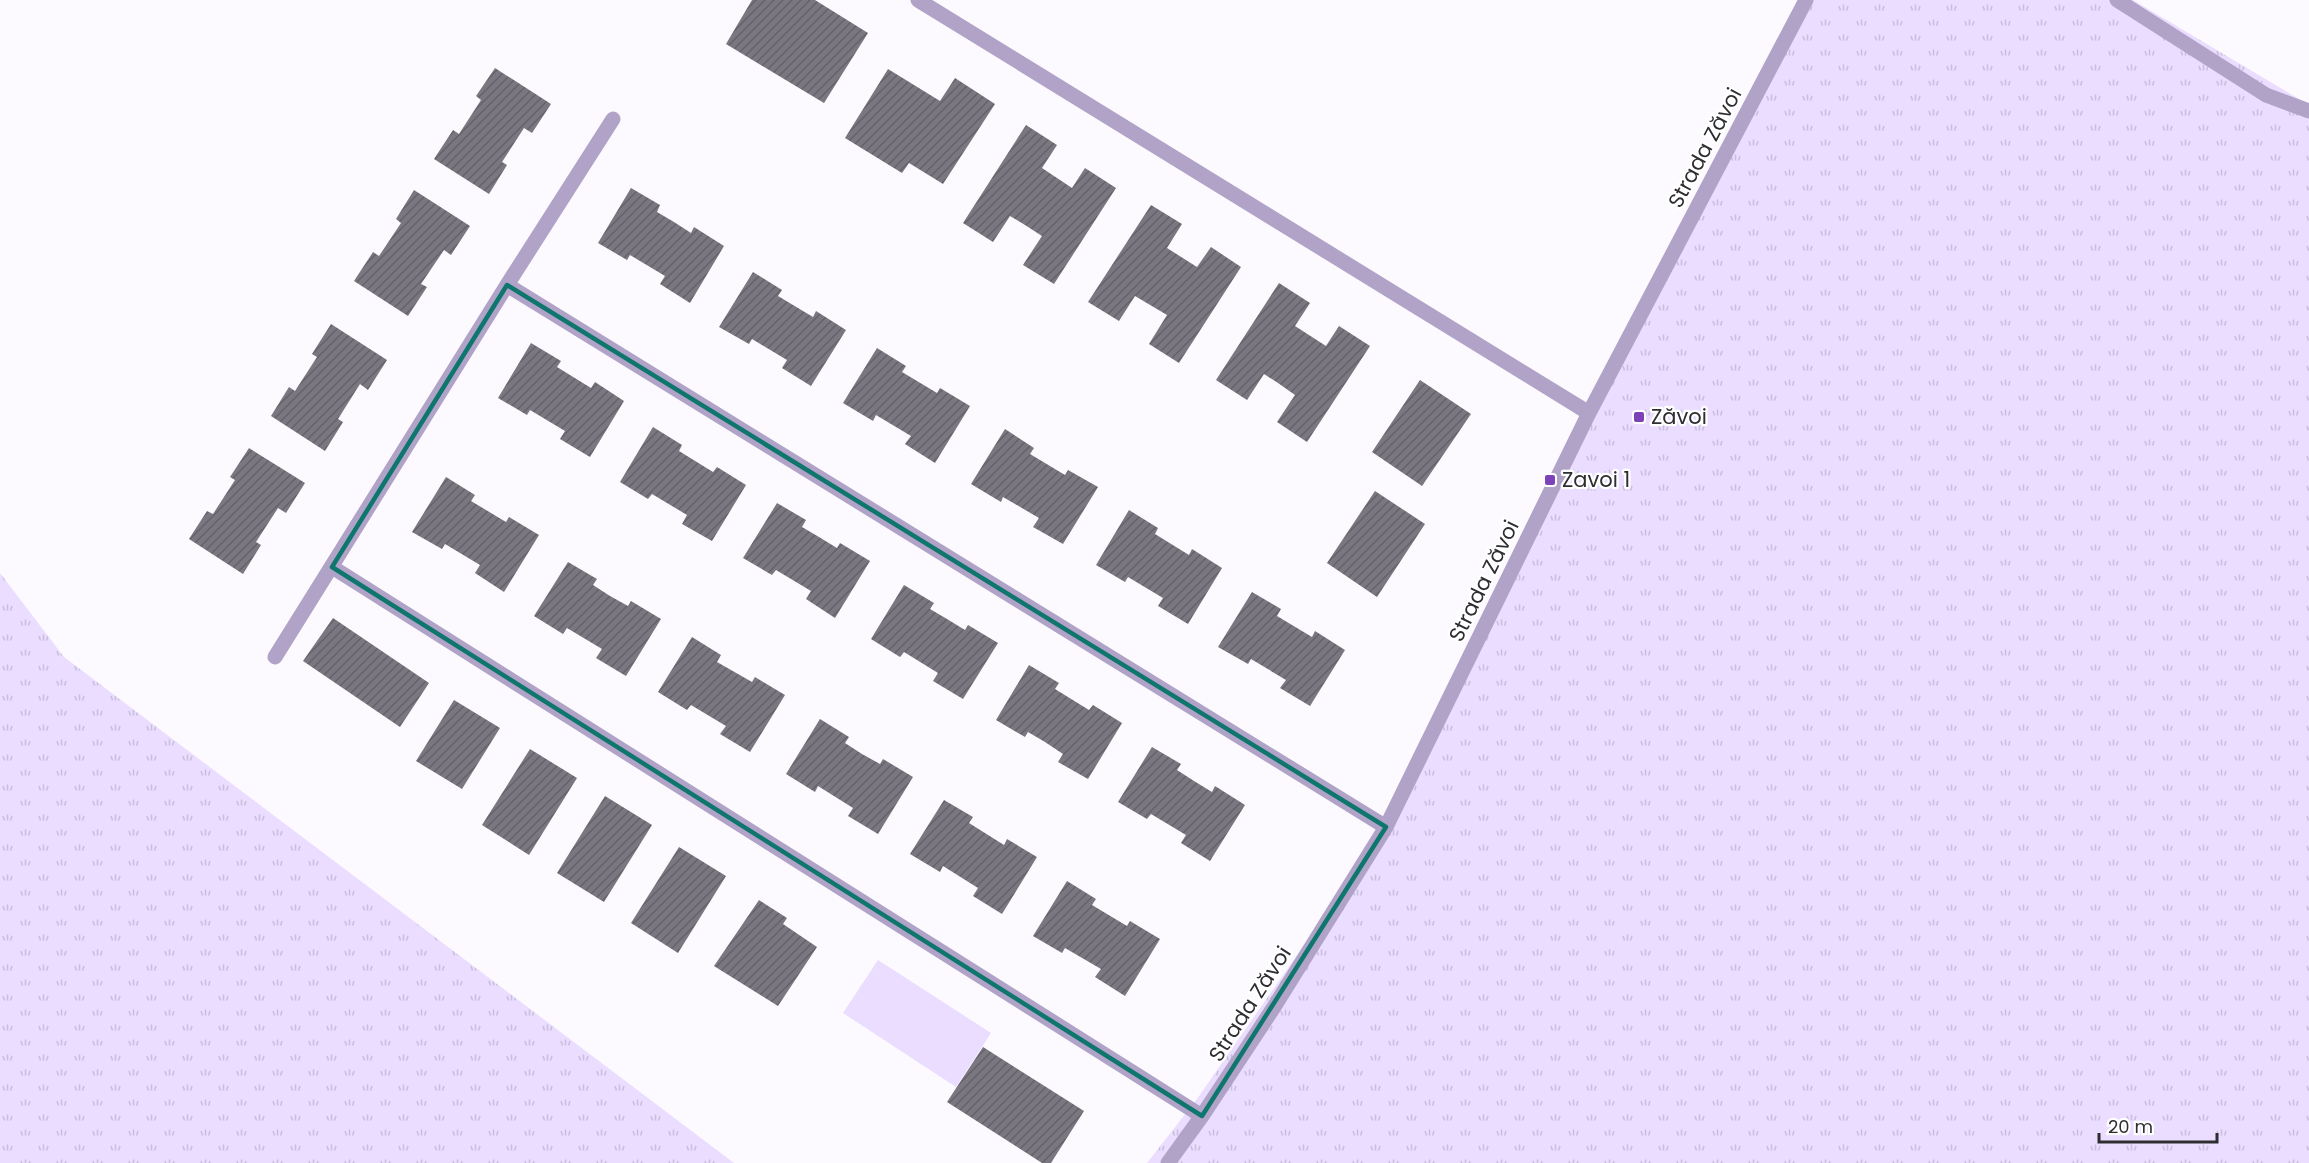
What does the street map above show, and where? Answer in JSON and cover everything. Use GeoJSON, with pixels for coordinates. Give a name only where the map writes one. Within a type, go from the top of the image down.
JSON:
{"type":"FeatureCollection","features":[{"type":"Feature","properties":{"kind":"street"},"geometry":{"type":"LineString","coordinates":[[918,0],[1589,413]]}},
{"type":"Feature","properties":{"kind":"street","name":"Strada Zăvoi"},"geometry":{"type":"LineString","coordinates":[[1168,1163],[1274,1007],[1386,827],[1589,413],[1806,0]]}},
{"type":"Feature","properties":{"kind":"street"},"geometry":{"type":"LineString","coordinates":[[2117,0],[2266,95],[2309,111]]}},
{"type":"Feature","properties":{"kind":"street"},"geometry":{"type":"LineString","coordinates":[[275,657],[507,285],[614,119]]}},
{"type":"Feature","properties":{"kind":"street"},"geometry":{"type":"LineString","coordinates":[[507,285],[1386,827]]}},
{"type":"Feature","properties":{"kind":"street"},"geometry":{"type":"LineString","coordinates":[[332,567],[1202,1116]]}},
{"type":"Feature","properties":{"kind":"highlighted area"},"geometry":{"type":"Polygon","coordinates":[[[507,285],[1386,827],[1202,1116],[332,567],[507,285]]]}},
{"type":"Feature","properties":{"kind":"green space"},"geometry":{"type":"Polygon","coordinates":[[[1806,0],[2133,0],[2309,105],[2309,1163],[1147,1163],[1197,1099],[1386,827],[1806,0]]]}},
{"type":"Feature","properties":{"kind":"green space"},"geometry":{"type":"Polygon","coordinates":[[[0,573],[64,657],[734,1163],[0,1163],[0,573]]]}},
{"type":"Feature","properties":{"kind":"green space"},"geometry":{"type":"Polygon","coordinates":[[[878,960],[991,1033],[956,1087],[843,1013],[878,960]]]}},
{"type":"Feature","properties":{"kind":"building"},"geometry":{"type":"Polygon","coordinates":[[[752,0],[815,0],[868,33],[824,103],[726,44],[752,0]]]}},
{"type":"Feature","properties":{"kind":"building"},"geometry":{"type":"Polygon","coordinates":[[[495,68],[551,104],[532,133],[524,128],[502,162],[507,165],[489,194],[434,159],[453,130],[459,134],[481,100],[476,96],[495,68]]]}},
{"type":"Feature","properties":{"kind":"building"},"geometry":{"type":"Polygon","coordinates":[[[888,69],[940,101],[955,78],[995,104],[943,184],[909,163],[902,173],[845,138],[888,69]]]}},
{"type":"Feature","properties":{"kind":"building"},"geometry":{"type":"Polygon","coordinates":[[[1026,125],[1057,145],[1042,168],[1072,188],[1085,168],[1116,188],[1054,284],[1023,265],[1042,236],[1010,216],[993,242],[963,223],[1026,125]]]}},
{"type":"Feature","properties":{"kind":"building"},"geometry":{"type":"Polygon","coordinates":[[[631,188],[660,205],[657,212],[691,233],[694,227],[724,246],[690,303],[660,284],[665,276],[630,255],[627,260],[598,243],[631,188]]]}},
{"type":"Feature","properties":{"kind":"building"},"geometry":{"type":"Polygon","coordinates":[[[414,190],[470,226],[451,255],[444,250],[421,284],[427,287],[408,316],[354,281],[373,252],[379,256],[401,223],[396,219],[414,190]]]}},
{"type":"Feature","properties":{"kind":"building"},"geometry":{"type":"Polygon","coordinates":[[[1151,205],[1182,224],[1167,248],[1197,267],[1211,247],[1241,267],[1179,363],[1149,344],[1167,315],[1135,296],[1119,321],[1088,302],[1151,205]]]}},
{"type":"Feature","properties":{"kind":"building"},"geometry":{"type":"Polygon","coordinates":[[[753,272],[782,290],[778,296],[813,317],[816,311],[846,330],[811,386],[782,368],[787,360],[752,339],[749,344],[719,327],[753,272]]]}},
{"type":"Feature","properties":{"kind":"building"},"geometry":{"type":"Polygon","coordinates":[[[1279,283],[1310,303],[1295,326],[1326,346],[1339,326],[1370,346],[1307,442],[1277,422],[1295,395],[1278,383],[1264,374],[1247,400],[1216,380],[1279,283]]]}},
{"type":"Feature","properties":{"kind":"building"},"geometry":{"type":"Polygon","coordinates":[[[331,324],[387,360],[368,390],[360,384],[338,419],[343,422],[325,451],[271,416],[289,387],[295,391],[317,357],[312,354],[331,324]]]}},
{"type":"Feature","properties":{"kind":"building"},"geometry":{"type":"Polygon","coordinates":[[[531,343],[561,361],[557,367],[591,388],[595,382],[624,401],[590,457],[560,439],[565,431],[530,410],[527,415],[498,398],[531,343]]]}},
{"type":"Feature","properties":{"kind":"building"},"geometry":{"type":"Polygon","coordinates":[[[877,348],[906,366],[902,372],[937,393],[940,388],[970,406],[935,463],[905,444],[911,436],[876,415],[873,421],[843,403],[877,348]]]}},
{"type":"Feature","properties":{"kind":"building"},"geometry":{"type":"Polygon","coordinates":[[[1420,380],[1471,414],[1422,486],[1372,452],[1420,380]]]}},
{"type":"Feature","properties":{"kind":"building"},"geometry":{"type":"Polygon","coordinates":[[[653,427],[682,445],[679,451],[713,472],[717,467],[746,485],[712,541],[682,524],[687,515],[652,494],[648,499],[620,482],[653,427]]]}},
{"type":"Feature","properties":{"kind":"building"},"geometry":{"type":"Polygon","coordinates":[[[1005,429],[1034,448],[1030,454],[1065,475],[1068,470],[1098,487],[1063,544],[1033,527],[1039,518],[1003,497],[1001,502],[971,484],[1005,429]]]}},
{"type":"Feature","properties":{"kind":"building"},"geometry":{"type":"Polygon","coordinates":[[[249,448],[305,483],[286,513],[278,508],[256,542],[261,545],[243,574],[189,539],[207,511],[213,514],[235,480],[230,477],[249,448]]]}},
{"type":"Feature","properties":{"kind":"building"},"geometry":{"type":"Polygon","coordinates":[[[446,477],[475,495],[471,501],[506,522],[509,517],[539,535],[504,592],[475,573],[480,565],[445,544],[442,549],[412,532],[446,477]]]}},
{"type":"Feature","properties":{"kind":"building"},"geometry":{"type":"Polygon","coordinates":[[[1375,491],[1425,524],[1377,597],[1327,563],[1375,491]]]}},
{"type":"Feature","properties":{"kind":"building"},"geometry":{"type":"Polygon","coordinates":[[[777,503],[806,520],[802,527],[837,548],[840,543],[870,561],[835,618],[806,599],[811,591],[776,570],[772,575],[743,558],[777,503]]]}},
{"type":"Feature","properties":{"kind":"building"},"geometry":{"type":"Polygon","coordinates":[[[1129,510],[1158,528],[1155,534],[1189,555],[1192,549],[1222,568],[1188,624],[1158,606],[1163,598],[1128,577],[1125,582],[1096,565],[1129,510]]]}},
{"type":"Feature","properties":{"kind":"building"},"geometry":{"type":"Polygon","coordinates":[[[568,562],[597,579],[593,585],[610,596],[628,606],[631,601],[661,619],[626,676],[596,658],[602,649],[567,628],[563,634],[534,616],[568,562]]]}},
{"type":"Feature","properties":{"kind":"building"},"geometry":{"type":"Polygon","coordinates":[[[904,585],[934,603],[930,609],[965,630],[968,625],[998,643],[963,699],[933,681],[938,673],[904,652],[900,657],[871,639],[904,585]]]}},
{"type":"Feature","properties":{"kind":"building"},"geometry":{"type":"Polygon","coordinates":[[[1252,592],[1281,609],[1277,616],[1312,637],[1315,631],[1345,650],[1310,706],[1280,688],[1286,680],[1251,659],[1248,664],[1218,647],[1252,592]]]}},
{"type":"Feature","properties":{"kind":"building"},"geometry":{"type":"Polygon","coordinates":[[[333,618],[429,683],[400,727],[303,661],[333,618]]]}},
{"type":"Feature","properties":{"kind":"building"},"geometry":{"type":"Polygon","coordinates":[[[692,637],[721,655],[717,662],[752,682],[755,677],[785,695],[750,752],[720,734],[726,726],[691,705],[687,710],[658,692],[692,637]]]}},
{"type":"Feature","properties":{"kind":"building"},"geometry":{"type":"Polygon","coordinates":[[[1029,665],[1059,683],[1055,689],[1089,710],[1093,705],[1122,723],[1088,779],[1058,762],[1063,754],[1045,742],[1028,732],[1025,737],[996,720],[1029,665]]]}},
{"type":"Feature","properties":{"kind":"building"},"geometry":{"type":"Polygon","coordinates":[[[454,700],[500,728],[462,789],[416,761],[454,700]]]}},
{"type":"Feature","properties":{"kind":"building"},"geometry":{"type":"Polygon","coordinates":[[[820,719],[849,737],[845,743],[862,754],[880,764],[883,759],[913,777],[878,834],[848,816],[853,808],[818,786],[815,792],[786,774],[820,719]]]}},
{"type":"Feature","properties":{"kind":"building"},"geometry":{"type":"Polygon","coordinates":[[[1152,747],[1181,764],[1177,770],[1194,781],[1212,792],[1215,786],[1245,805],[1210,861],[1181,843],[1186,835],[1151,814],[1147,819],[1118,802],[1152,747]]]}},
{"type":"Feature","properties":{"kind":"building"},"geometry":{"type":"Polygon","coordinates":[[[530,749],[577,778],[529,855],[482,825],[530,749]]]}},
{"type":"Feature","properties":{"kind":"building"},"geometry":{"type":"Polygon","coordinates":[[[605,796],[652,825],[604,902],[557,873],[605,796]]]}},
{"type":"Feature","properties":{"kind":"building"},"geometry":{"type":"Polygon","coordinates":[[[944,800],[973,817],[969,823],[1004,845],[1007,839],[1037,857],[1002,914],[973,896],[978,888],[943,866],[940,872],[910,854],[944,800]]]}},
{"type":"Feature","properties":{"kind":"building"},"geometry":{"type":"Polygon","coordinates":[[[679,847],[726,876],[678,953],[631,923],[679,847]]]}},
{"type":"Feature","properties":{"kind":"building"},"geometry":{"type":"Polygon","coordinates":[[[1067,881],[1096,899],[1092,905],[1127,926],[1130,921],[1160,939],[1125,996],[1095,977],[1101,969],[1065,948],[1062,953],[1033,936],[1067,881]]]}},
{"type":"Feature","properties":{"kind":"building"},"geometry":{"type":"Polygon","coordinates":[[[759,900],[787,918],[783,924],[817,947],[778,1006],[714,966],[759,900]]]}},
{"type":"Feature","properties":{"kind":"building"},"geometry":{"type":"Polygon","coordinates":[[[983,1047],[1084,1111],[1051,1163],[1042,1163],[947,1102],[983,1047]]]}},
{"type":"Feature","properties":{"kind":"place","name":"Zăvoi"},"geometry":{"type":"Point","coordinates":[1639,417]}},
{"type":"Feature","properties":{"kind":"place","name":"Zavoi 1"},"geometry":{"type":"Point","coordinates":[1550,480]}}]}
